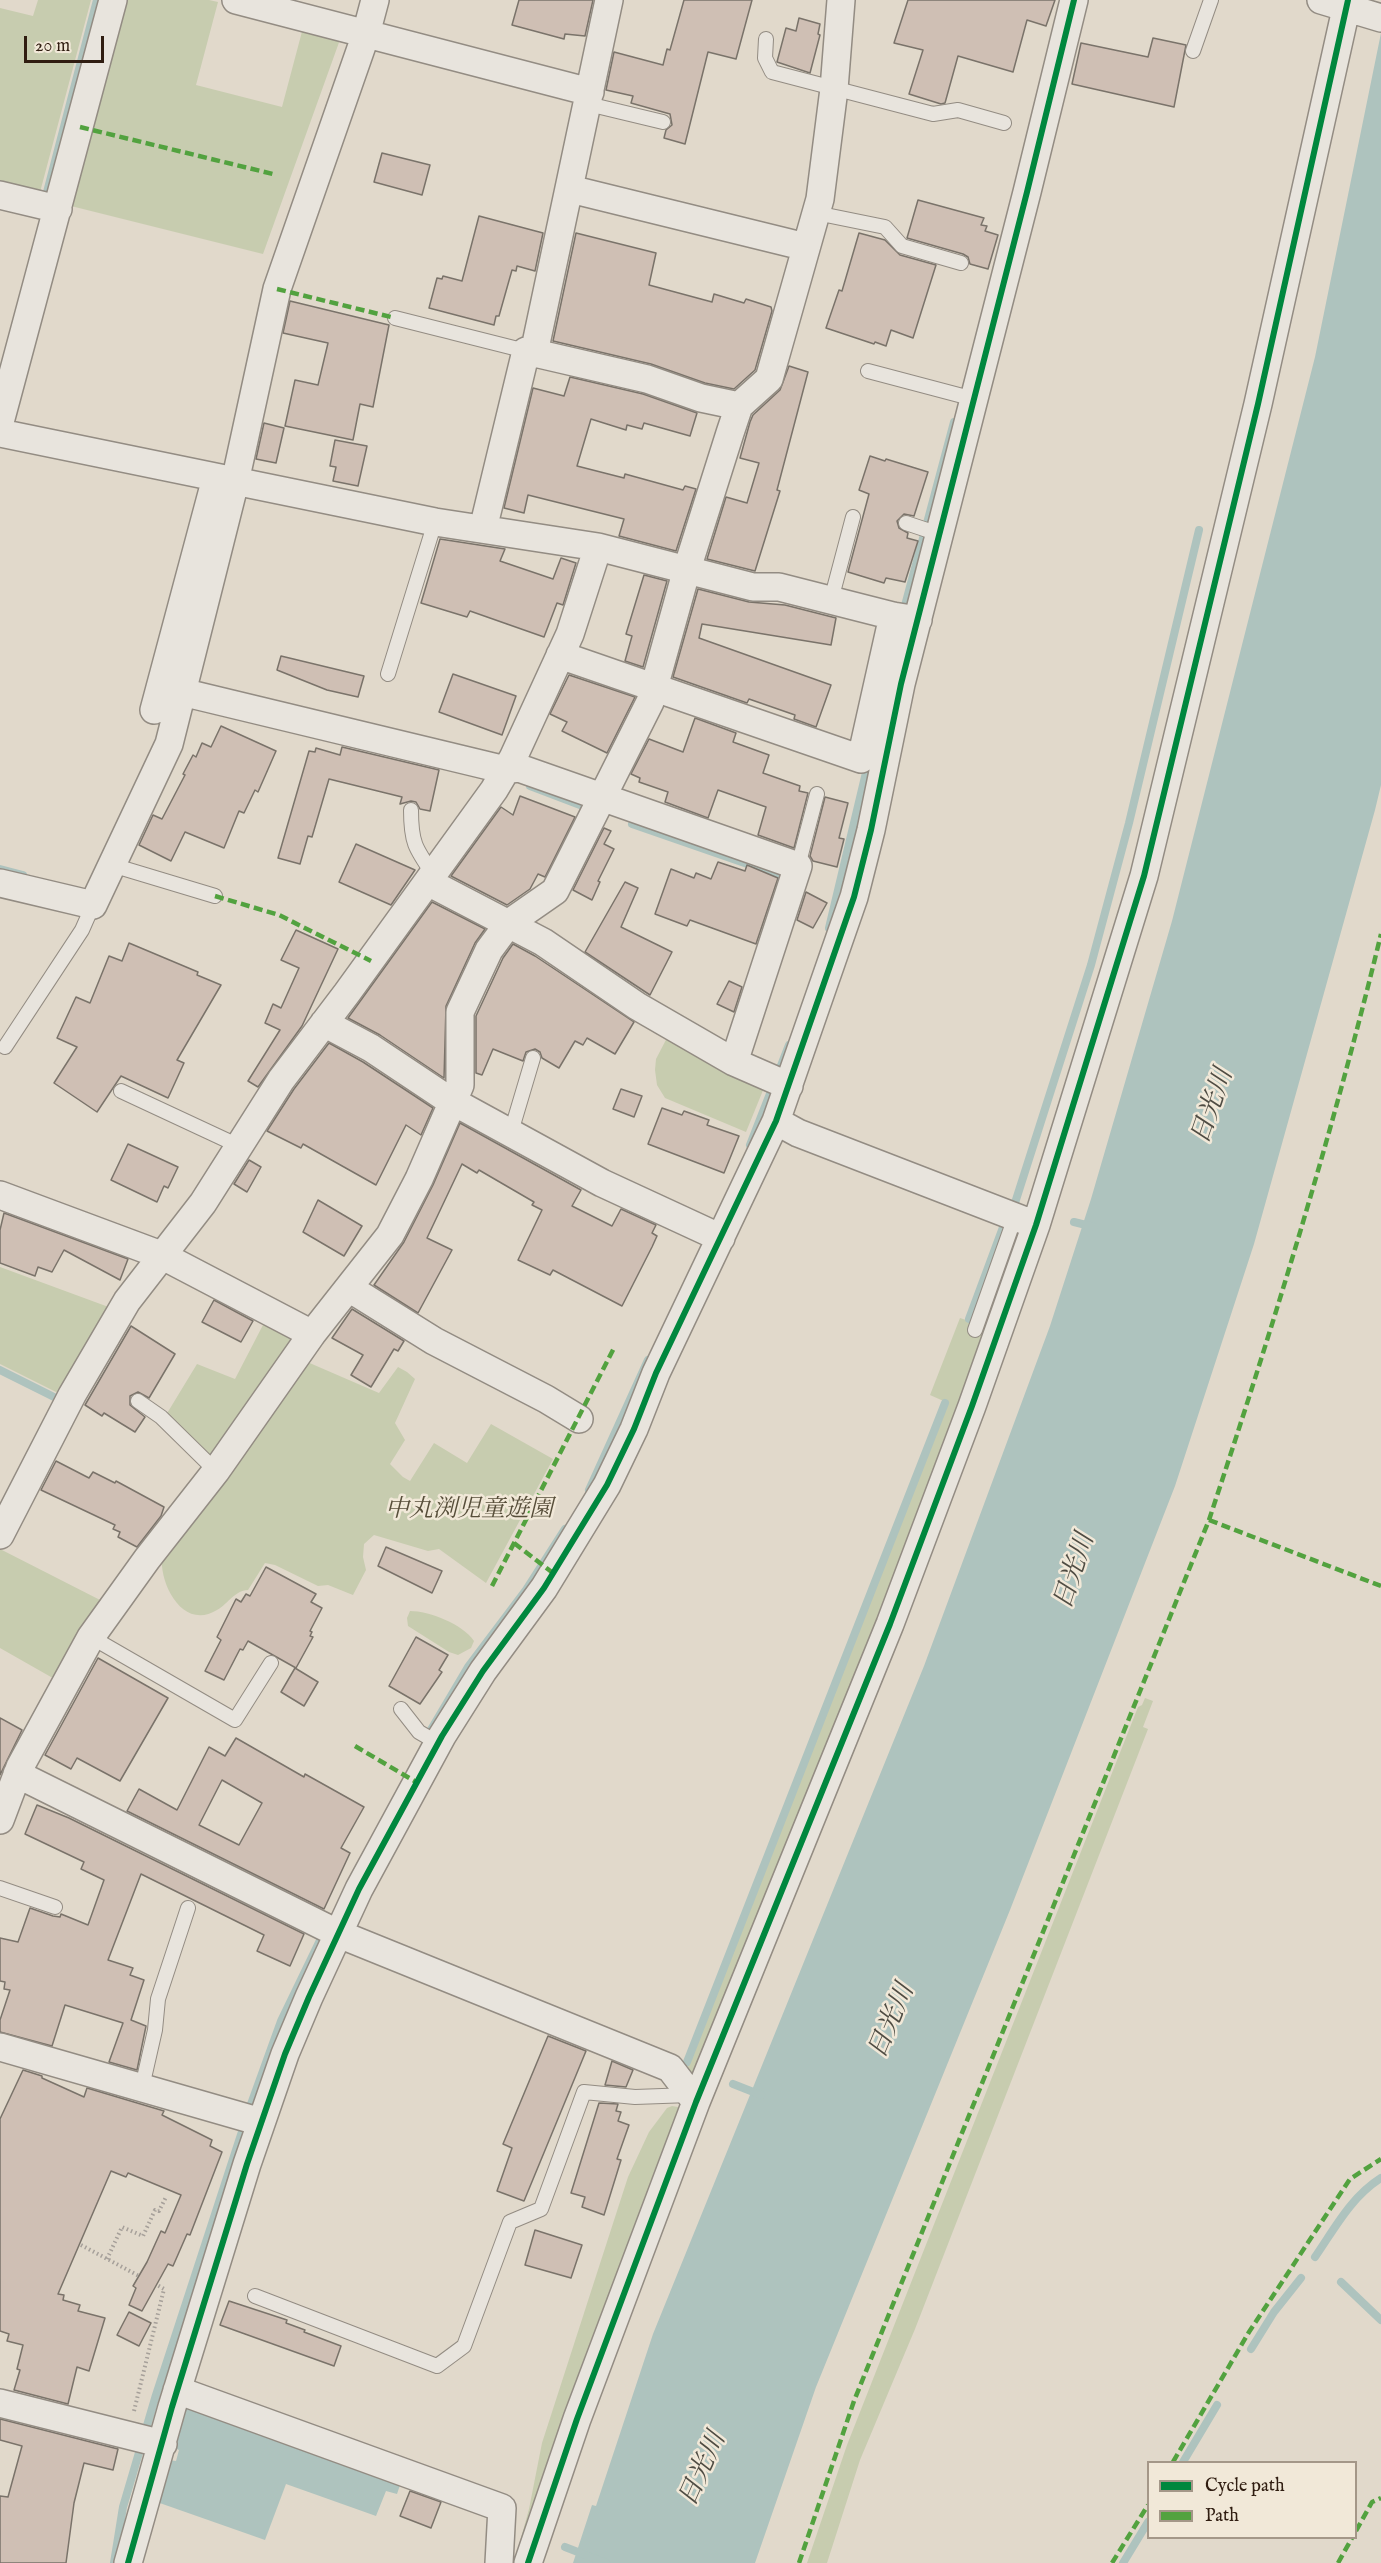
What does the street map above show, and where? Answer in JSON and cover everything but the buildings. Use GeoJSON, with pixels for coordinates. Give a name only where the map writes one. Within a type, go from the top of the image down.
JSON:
{"type":"FeatureCollection","features":[{"type":"Feature","properties":{"kind":"street"},"geometry":{"type":"LineString","coordinates":[[0,423],[113,0]]}},
{"type":"Feature","properties":{"kind":"street"},"geometry":{"type":"LineString","coordinates":[[236,0],[366,34],[589,98]]}},
{"type":"Feature","properties":{"kind":"street"},"geometry":{"type":"LineString","coordinates":[[154,710],[226,480],[277,289],[366,34],[375,0]]}},
{"type":"Feature","properties":{"kind":"street"},"geometry":{"type":"LineString","coordinates":[[483,529],[570,189],[609,0]]}},
{"type":"Feature","properties":{"kind":"street"},"geometry":{"type":"LineString","coordinates":[[0,1820],[12,1766],[91,1637],[147,1559],[216,1471],[312,1334],[390,1235],[419,1179],[460,1085],[460,1012],[489,950],[509,923],[555,891],[650,702],[687,569],[740,406],[769,379],[816,213],[834,89],[841,0]]}},
{"type":"Feature","properties":{"kind":"street"},"geometry":{"type":"LineString","coordinates":[[560,655],[861,759],[904,618],[924,529],[966,396],[1074,0]]}},
{"type":"Feature","properties":{"kind":"street"},"geometry":{"type":"LineString","coordinates":[[1321,0],[1350,6],[1381,18]]}},
{"type":"Feature","properties":{"kind":"street"},"geometry":{"type":"LineString","coordinates":[[528,2563],[577,2419],[693,2099],[890,1624],[972,1407],[1025,1221],[1144,876],[1261,392],[1350,6]]}},
{"type":"Feature","properties":{"kind":"street"},"geometry":{"type":"LineString","coordinates":[[570,189],[806,247]]}},
{"type":"Feature","properties":{"kind":"street"},"geometry":{"type":"LineString","coordinates":[[0,195],[58,209]]}},
{"type":"Feature","properties":{"kind":"street"},"geometry":{"type":"LineString","coordinates":[[530,352],[647,379],[701,398],[740,406]]}},
{"type":"Feature","properties":{"kind":"street"},"geometry":{"type":"LineString","coordinates":[[0,433],[435,522],[598,547],[753,587],[779,587],[904,618]]}},
{"type":"Feature","properties":{"kind":"street"},"geometry":{"type":"LineString","coordinates":[[0,883],[93,905],[169,744],[226,480]]}},
{"type":"Feature","properties":{"kind":"street"},"geometry":{"type":"LineString","coordinates":[[0,1535],[101,1341],[126,1301],[203,1203],[281,1080],[430,878],[506,770],[570,634],[598,547]]}},
{"type":"Feature","properties":{"kind":"street"},"geometry":{"type":"LineString","coordinates":[[128,2563],[146,2439],[177,2390],[252,2119],[309,1997],[331,1930],[376,1857],[429,1738],[483,1671],[544,1588],[607,1485],[634,1430],[712,1234],[776,1121],[780,1082],[854,897],[871,830],[901,684],[904,618]]}},
{"type":"Feature","properties":{"kind":"street"},"geometry":{"type":"LineString","coordinates":[[182,692],[506,770],[519,768],[798,867],[734,1062]]}},
{"type":"Feature","properties":{"kind":"street"},"geometry":{"type":"LineString","coordinates":[[430,878],[543,942],[637,1006],[734,1062],[780,1082]]}},
{"type":"Feature","properties":{"kind":"street"},"geometry":{"type":"LineString","coordinates":[[324,1023],[371,1048],[453,1100],[602,1183],[712,1234]]}},
{"type":"Feature","properties":{"kind":"street"},"geometry":{"type":"LineString","coordinates":[[776,1121],[798,1133],[1025,1221]]}},
{"type":"Feature","properties":{"kind":"street"},"geometry":{"type":"LineString","coordinates":[[0,1195],[161,1255],[312,1334]]}},
{"type":"Feature","properties":{"kind":"street"},"geometry":{"type":"LineString","coordinates":[[349,1288],[434,1341],[546,1399],[579,1419]]}},
{"type":"Feature","properties":{"kind":"street"},"geometry":{"type":"LineString","coordinates":[[12,1766],[331,1930],[670,2068],[693,2099]]}},
{"type":"Feature","properties":{"kind":"street"},"geometry":{"type":"LineString","coordinates":[[0,2047],[252,2119]]}},
{"type":"Feature","properties":{"kind":"street"},"geometry":{"type":"LineString","coordinates":[[177,2390],[502,2508],[499,2563]]}},
{"type":"Feature","properties":{"kind":"street"},"geometry":{"type":"LineString","coordinates":[[0,2403],[146,2439]]}},
{"type":"Feature","properties":{"kind":"lane"},"geometry":{"type":"LineString","coordinates":[[1193,51],[1211,0]]}},
{"type":"Feature","properties":{"kind":"lane"},"geometry":{"type":"LineString","coordinates":[[766,39],[765,58],[772,72],[933,114],[958,110],[1004,123]]}},
{"type":"Feature","properties":{"kind":"lane"},"geometry":{"type":"LineString","coordinates":[[589,98],[663,122]]}},
{"type":"Feature","properties":{"kind":"lane"},"geometry":{"type":"LineString","coordinates":[[816,213],[885,227],[902,246],[961,263]]}},
{"type":"Feature","properties":{"kind":"lane"},"geometry":{"type":"LineString","coordinates":[[395,318],[530,352]]}},
{"type":"Feature","properties":{"kind":"lane"},"geometry":{"type":"LineString","coordinates":[[868,371],[966,396]]}},
{"type":"Feature","properties":{"kind":"lane"},"geometry":{"type":"LineString","coordinates":[[831,600],[853,517]]}},
{"type":"Feature","properties":{"kind":"lane"},"geometry":{"type":"LineString","coordinates":[[388,674],[435,522]]}},
{"type":"Feature","properties":{"kind":"lane"},"geometry":{"type":"LineString","coordinates":[[798,867],[817,794]]}},
{"type":"Feature","properties":{"kind":"lane"},"geometry":{"type":"LineString","coordinates":[[411,810],[411,835],[430,878]]}},
{"type":"Feature","properties":{"kind":"lane"},"geometry":{"type":"LineString","coordinates":[[112,865],[215,896]]}},
{"type":"Feature","properties":{"kind":"lane"},"geometry":{"type":"LineString","coordinates":[[5,1047],[81,930],[93,905]]}},
{"type":"Feature","properties":{"kind":"lane"},"geometry":{"type":"LineString","coordinates":[[511,1132],[533,1058]]}},
{"type":"Feature","properties":{"kind":"lane"},"geometry":{"type":"LineString","coordinates":[[121,1091],[239,1146]]}},
{"type":"Feature","properties":{"kind":"lane"},"geometry":{"type":"LineString","coordinates":[[975,1330],[1025,1221]]}},
{"type":"Feature","properties":{"kind":"lane"},"geometry":{"type":"LineString","coordinates":[[138,1401],[161,1417],[216,1471]]}},
{"type":"Feature","properties":{"kind":"lane"},"geometry":{"type":"LineString","coordinates":[[91,1637],[235,1720],[271,1663]]}},
{"type":"Feature","properties":{"kind":"lane"},"geometry":{"type":"LineString","coordinates":[[401,1709],[429,1738]]}},
{"type":"Feature","properties":{"kind":"lane"},"geometry":{"type":"LineString","coordinates":[[0,1888],[55,1907]]}},
{"type":"Feature","properties":{"kind":"lane"},"geometry":{"type":"LineString","coordinates":[[142,2087],[155,2030],[158,1999],[188,1908]]}},
{"type":"Feature","properties":{"kind":"lane"},"geometry":{"type":"LineString","coordinates":[[255,2296],[437,2366],[464,2346],[510,2223],[541,2209],[585,2092],[693,2099]]}},
{"type":"Feature","properties":{"kind":"path"},"geometry":{"type":"LineString","coordinates":[[106,2259],[122,2227],[143,2236],[155,2210],[159,2211],[166,2197]]}},
{"type":"Feature","properties":{"kind":"path"},"geometry":{"type":"LineString","coordinates":[[81,2245],[139,2276]]}},
{"type":"Feature","properties":{"kind":"path"},"geometry":{"type":"LineString","coordinates":[[146,2439],[164,2289],[157,2285]]}},
{"type":"Feature","properties":{"kind":"green space"},"geometry":{"type":"Polygon","coordinates":[[[38,0],[91,0],[39,196],[0,185],[0,8],[33,16],[38,0]]]}},
{"type":"Feature","properties":{"kind":"green space"},"geometry":{"type":"Polygon","coordinates":[[[126,0],[209,0],[218,2],[196,85],[282,107],[304,24],[342,34],[263,254],[71,206],[126,0]]]}},
{"type":"Feature","properties":{"kind":"green space"},"geometry":{"type":"Polygon","coordinates":[[[669,1034],[766,1083],[746,1132],[665,1098],[657,1085],[655,1070],[656,1059],[669,1034]]]}},
{"type":"Feature","properties":{"kind":"green space"},"geometry":{"type":"Polygon","coordinates":[[[1015,1236],[1021,1243],[965,1400],[697,2081],[685,2074],[948,1403],[930,1395],[960,1318],[984,1326],[1015,1236]]]}},
{"type":"Feature","properties":{"kind":"green space"},"geometry":{"type":"Polygon","coordinates":[[[0,1267],[114,1309],[64,1396],[0,1364],[0,1267]]]}},
{"type":"Feature","properties":{"kind":"green space"},"geometry":{"type":"Polygon","coordinates":[[[263,1325],[296,1338],[214,1459],[166,1415],[197,1364],[235,1379],[263,1325]]]}},
{"type":"Feature","properties":{"kind":"green space","name":"中丸渕児童遊園"},"geometry":{"type":"Polygon","coordinates":[[[305,1361],[379,1393],[398,1367],[415,1379],[395,1423],[405,1440],[390,1464],[410,1481],[434,1443],[467,1463],[491,1424],[553,1459],[486,1583],[439,1549],[428,1551],[374,1535],[364,1544],[363,1557],[366,1570],[353,1595],[328,1585],[318,1586],[275,1565],[265,1563],[248,1590],[235,1595],[217,1610],[205,1615],[194,1614],[184,1610],[176,1601],[165,1579],[162,1556],[305,1361]]]}},
{"type":"Feature","properties":{"kind":"green space"},"geometry":{"type":"Polygon","coordinates":[[[0,1549],[104,1602],[58,1681],[0,1648],[0,1549]]]}},
{"type":"Feature","properties":{"kind":"green space"},"geometry":{"type":"Polygon","coordinates":[[[410,1611],[436,1616],[454,1624],[474,1641],[471,1648],[458,1655],[449,1652],[408,1626],[407,1618],[410,1611]]]}},
{"type":"Feature","properties":{"kind":"green space"},"geometry":{"type":"Polygon","coordinates":[[[1145,1698],[1153,1701],[1143,1727],[1148,1729],[915,2329],[860,2460],[827,2563],[807,2563],[847,2445],[1138,1707],[1142,1705],[1145,1698]]]}},
{"type":"Feature","properties":{"kind":"green space"},"geometry":{"type":"Polygon","coordinates":[[[678,2107],[683,2115],[520,2563],[514,2563],[529,2509],[542,2443],[628,2177],[649,2132],[667,2108],[678,2107]]]}},
{"type":"Feature","properties":{"kind":"water","name":"日光川"},"geometry":{"type":"Polygon","coordinates":[[[1381,33],[1381,785],[1254,1244],[1175,1486],[1010,1910],[816,2387],[755,2563],[573,2563],[592,2505],[596,2506],[653,2334],[924,1666],[1050,1326],[1091,1199],[1172,921],[1315,357],[1381,33]]]}},
{"type":"Feature","properties":{"kind":"water"},"geometry":{"type":"Polygon","coordinates":[[[186,2405],[401,2482],[397,2494],[386,2491],[376,2516],[286,2484],[265,2540],[154,2501],[168,2460],[176,2461],[179,2450],[172,2447],[186,2405]]]}},
{"type":"Feature","properties":{"kind":"waterway"},"geometry":{"type":"LineString","coordinates":[[46,196],[97,0]]}},
{"type":"Feature","properties":{"kind":"waterway"},"geometry":{"type":"LineString","coordinates":[[903,613],[954,422]]}},
{"type":"Feature","properties":{"kind":"waterway"},"geometry":{"type":"LineString","coordinates":[[1014,1206],[1091,965],[1129,823],[1199,530]]}},
{"type":"Feature","properties":{"kind":"waterway"},"geometry":{"type":"LineString","coordinates":[[829,928],[869,760]]}},
{"type":"Feature","properties":{"kind":"waterway"},"geometry":{"type":"LineString","coordinates":[[530,786],[580,805]]}},
{"type":"Feature","properties":{"kind":"waterway"},"geometry":{"type":"LineString","coordinates":[[632,824],[782,876]]}},
{"type":"Feature","properties":{"kind":"waterway"},"geometry":{"type":"LineString","coordinates":[[0,869],[23,875]]}},
{"type":"Feature","properties":{"kind":"waterway"},"geometry":{"type":"LineString","coordinates":[[750,1145],[789,1045]]}},
{"type":"Feature","properties":{"kind":"waterway"},"geometry":{"type":"LineString","coordinates":[[969,1319],[1005,1222]]}},
{"type":"Feature","properties":{"kind":"waterway"},"geometry":{"type":"LineString","coordinates":[[1074,1222],[1094,1227]]}},
{"type":"Feature","properties":{"kind":"waterway"},"geometry":{"type":"LineString","coordinates":[[589,1490],[648,1360]]}},
{"type":"Feature","properties":{"kind":"waterway"},"geometry":{"type":"LineString","coordinates":[[0,1370],[60,1400]]}},
{"type":"Feature","properties":{"kind":"waterway"},"geometry":{"type":"LineString","coordinates":[[687,2062],[945,1403]]}},
{"type":"Feature","properties":{"kind":"waterway"},"geometry":{"type":"LineString","coordinates":[[429,1733],[468,1667],[526,1590],[565,1529]]}},
{"type":"Feature","properties":{"kind":"waterway"},"geometry":{"type":"LineString","coordinates":[[114,2563],[123,2507],[156,2395],[251,2104],[281,2021],[325,1930]]}},
{"type":"Feature","properties":{"kind":"waterway"},"geometry":{"type":"LineString","coordinates":[[733,2084],[761,2095]]}},
{"type":"Feature","properties":{"kind":"waterway"},"geometry":{"type":"LineString","coordinates":[[1315,2257],[1352,2204],[1381,2178]]}},
{"type":"Feature","properties":{"kind":"waterway"},"geometry":{"type":"LineString","coordinates":[[1251,2349],[1274,2312],[1301,2278]]}},
{"type":"Feature","properties":{"kind":"waterway"},"geometry":{"type":"LineString","coordinates":[[1341,2282],[1381,2320]]}},
{"type":"Feature","properties":{"kind":"waterway"},"geometry":{"type":"LineString","coordinates":[[1184,2461],[1217,2405]]}},
{"type":"Feature","properties":{"kind":"waterway"},"geometry":{"type":"LineString","coordinates":[[1123,2563],[1147,2524]]}},
{"type":"Feature","properties":{"kind":"waterway"},"geometry":{"type":"LineString","coordinates":[[565,2547],[606,2563]]}},
{"type":"Feature","properties":{"kind":"marked path"},"geometry":{"type":"LineString","coordinates":[[80,127],[273,174]]}},
{"type":"Feature","properties":{"kind":"marked path"},"geometry":{"type":"LineString","coordinates":[[277,289],[395,318]]}},
{"type":"Feature","properties":{"kind":"marked path"},"geometry":{"type":"LineString","coordinates":[[215,896],[279,915],[371,961]]}},
{"type":"Feature","properties":{"kind":"marked path"},"geometry":{"type":"LineString","coordinates":[[799,2563],[854,2401],[1209,1520],[1301,1229],[1343,1082],[1381,934]]}},
{"type":"Feature","properties":{"kind":"marked path"},"geometry":{"type":"LineString","coordinates":[[492,1586],[615,1346]]}},
{"type":"Feature","properties":{"kind":"marked path"},"geometry":{"type":"LineString","coordinates":[[1209,1520],[1381,1586]]}},
{"type":"Feature","properties":{"kind":"marked path"},"geometry":{"type":"LineString","coordinates":[[514,1543],[553,1573]]}},
{"type":"Feature","properties":{"kind":"marked path"},"geometry":{"type":"LineString","coordinates":[[355,1746],[416,1782]]}},
{"type":"Feature","properties":{"kind":"marked path"},"geometry":{"type":"LineString","coordinates":[[1174,2461],[1249,2332],[1350,2179],[1381,2159]]}},
{"type":"Feature","properties":{"kind":"marked path"},"geometry":{"type":"LineString","coordinates":[[1357,2529],[1372,2502],[1381,2498]]}},
{"type":"Feature","properties":{"kind":"marked path"},"geometry":{"type":"LineString","coordinates":[[1112,2563],[1147,2507]]}},
{"type":"Feature","properties":{"kind":"marked path"},"geometry":{"type":"LineString","coordinates":[[1338,2563],[1351,2539]]}},
{"type":"Feature","properties":{"kind":"cycle path"},"geometry":{"type":"LineString","coordinates":[[128,2563],[172,2407],[247,2164],[285,2054],[309,1997],[359,1889],[442,1736],[483,1671],[544,1588],[607,1485],[634,1429],[656,1373],[776,1121],[854,897],[871,830],[901,684],[1074,0]]}},
{"type":"Feature","properties":{"kind":"cycle path"},"geometry":{"type":"LineString","coordinates":[[528,2563],[577,2419],[696,2102],[890,1624],[972,1406],[1036,1225],[1144,876],[1258,404],[1348,0]]}}]}
